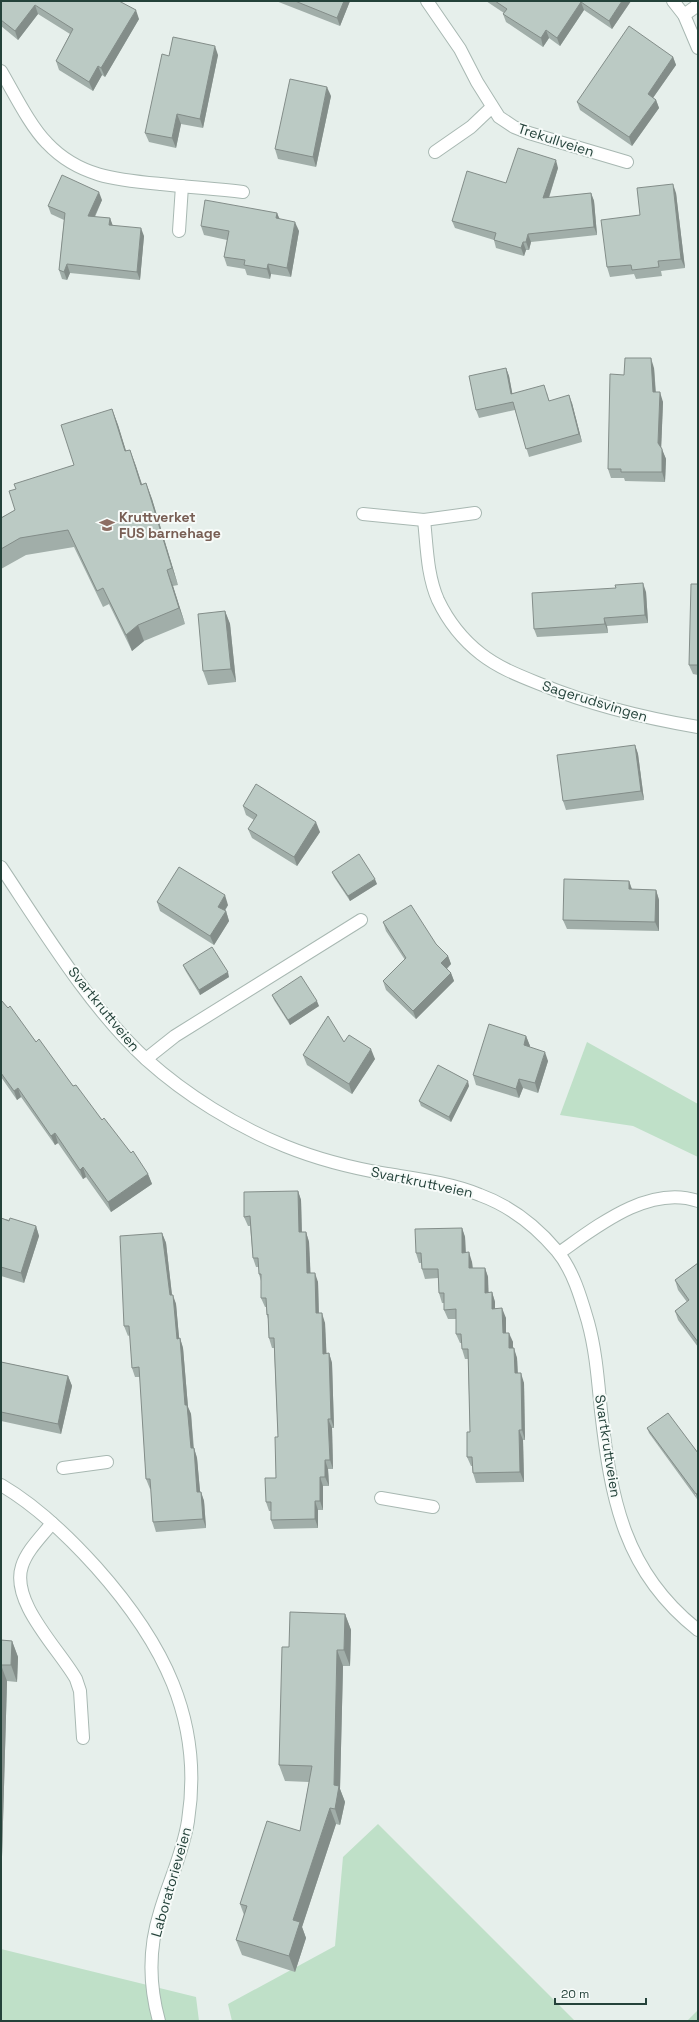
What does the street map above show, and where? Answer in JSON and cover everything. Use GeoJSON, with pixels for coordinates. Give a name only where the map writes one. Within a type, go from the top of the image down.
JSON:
{"type":"FeatureCollection","features":[{"type":"Feature","properties":{"kind":"street","name":"Trekullveien"},"geometry":{"type":"LineString","coordinates":[[427,1],[460,49],[499,117],[514,127],[627,162]]}},
{"type":"Feature","properties":{"kind":"street"},"geometry":{"type":"LineString","coordinates":[[673,1],[684,15],[698,48]]}},
{"type":"Feature","properties":{"kind":"street"},"geometry":{"type":"LineString","coordinates":[[684,15],[698,5]]}},
{"type":"Feature","properties":{"kind":"street"},"geometry":{"type":"LineString","coordinates":[[1,71],[46,142],[73,164],[107,178],[243,192]]}},
{"type":"Feature","properties":{"kind":"street"},"geometry":{"type":"LineString","coordinates":[[435,152],[471,127],[492,107]]}},
{"type":"Feature","properties":{"kind":"street"},"geometry":{"type":"LineString","coordinates":[[179,231],[182,186]]}},
{"type":"Feature","properties":{"kind":"street"},"geometry":{"type":"LineString","coordinates":[[363,514],[424,520],[475,513]]}},
{"type":"Feature","properties":{"kind":"street","name":"Sagerudsvingen"},"geometry":{"type":"LineString","coordinates":[[424,520],[430,580],[438,600],[458,630],[482,655],[514,674],[568,696],[665,721],[698,727]]}},
{"type":"Feature","properties":{"kind":"street","name":"Svartkruttveien"},"geometry":{"type":"LineString","coordinates":[[1,867],[103,1012],[146,1059],[176,1083],[209,1106],[256,1133],[320,1158],[365,1170],[436,1183],[481,1195],[518,1214],[536,1229],[559,1253],[578,1290],[591,1332],[611,1483],[624,1529],[642,1567],[655,1587],[673,1610],[698,1630]]}},
{"type":"Feature","properties":{"kind":"street"},"geometry":{"type":"LineString","coordinates":[[146,1059],[175,1036],[361,920]]}},
{"type":"Feature","properties":{"kind":"street"},"geometry":{"type":"LineString","coordinates":[[559,1253],[605,1221],[628,1208],[663,1198],[677,1197],[698,1201]]}},
{"type":"Feature","properties":{"kind":"street"},"geometry":{"type":"LineString","coordinates":[[63,1468],[107,1462]]}},
{"type":"Feature","properties":{"kind":"street","name":"Laboratorieveien"},"geometry":{"type":"LineString","coordinates":[[1,1485],[26,1501],[52,1523],[83,1552],[126,1601],[145,1628],[162,1658],[182,1707],[188,1733],[191,1788],[188,1821],[175,1872],[160,1911],[152,1949],[153,1991],[159,2021]]}},
{"type":"Feature","properties":{"kind":"street"},"geometry":{"type":"LineString","coordinates":[[381,1498],[433,1507]]}},
{"type":"Feature","properties":{"kind":"street"},"geometry":{"type":"LineString","coordinates":[[52,1523],[29,1552],[22,1566],[20,1578],[22,1589],[31,1614],[76,1679],[80,1691],[84,1738]]}},
{"type":"Feature","properties":{"kind":"green space"},"geometry":{"type":"Polygon","coordinates":[[[587,1042],[698,1104],[698,1157],[633,1126],[560,1115],[587,1042]]]}},
{"type":"Feature","properties":{"kind":"green space"},"geometry":{"type":"Polygon","coordinates":[[[378,1824],[575,2021],[232,2021],[228,2004],[335,1946],[343,1857],[378,1824]]]}},
{"type":"Feature","properties":{"kind":"green space"},"geometry":{"type":"Polygon","coordinates":[[[1,1949],[196,1997],[199,2021],[1,2021],[1,1949]]]}},
{"type":"Feature","properties":{"kind":"green space"},"geometry":{"type":"Polygon","coordinates":[[[698,2010],[698,2021],[687,2021],[698,2010]]]}},
{"type":"Feature","properties":{"kind":"building"},"geometry":{"type":"Polygon","coordinates":[[[1,1],[119,1],[136,10],[101,68],[98,66],[89,82],[56,61],[73,29],[35,5],[15,31],[1,20],[1,1]]]}},
{"type":"Feature","properties":{"kind":"building"},"geometry":{"type":"Polygon","coordinates":[[[295,1],[344,1],[337,18],[295,1]]]}},
{"type":"Feature","properties":{"kind":"building"},"geometry":{"type":"Polygon","coordinates":[[[495,1],[622,1],[609,21],[581,2],[557,38],[546,30],[541,38],[503,14],[507,9],[495,1]]]}},
{"type":"Feature","properties":{"kind":"building"},"geometry":{"type":"Polygon","coordinates":[[[629,26],[673,57],[648,94],[656,100],[629,137],[577,102],[629,26]]]}},
{"type":"Feature","properties":{"kind":"building"},"geometry":{"type":"Polygon","coordinates":[[[173,37],[215,46],[200,119],[177,114],[172,138],[145,133],[162,54],[169,56],[173,37]]]}},
{"type":"Feature","properties":{"kind":"building"},"geometry":{"type":"Polygon","coordinates":[[[290,79],[327,87],[313,157],[275,149],[290,79]]]}},
{"type":"Feature","properties":{"kind":"building"},"geometry":{"type":"Polygon","coordinates":[[[518,148],[556,160],[543,198],[591,193],[594,227],[528,234],[526,242],[523,242],[521,248],[494,240],[496,233],[452,221],[467,171],[506,183],[518,148]]]}},
{"type":"Feature","properties":{"kind":"building"},"geometry":{"type":"Polygon","coordinates":[[[62,175],[99,192],[88,216],[110,218],[109,225],[141,228],[137,272],[67,264],[64,272],[59,270],[65,213],[48,206],[62,175]]]}},
{"type":"Feature","properties":{"kind":"building"},"geometry":{"type":"Polygon","coordinates":[[[673,184],[681,259],[658,261],[659,267],[632,270],[631,265],[607,267],[601,220],[640,215],[637,188],[673,184]]]}},
{"type":"Feature","properties":{"kind":"building"},"geometry":{"type":"Polygon","coordinates":[[[205,200],[277,213],[276,218],[295,222],[287,268],[268,264],[267,269],[244,265],[245,260],[224,257],[229,231],[201,226],[205,200]]]}},
{"type":"Feature","properties":{"kind":"building"},"geometry":{"type":"Polygon","coordinates":[[[625,358],[651,358],[653,392],[660,392],[658,443],[662,449],[662,472],[621,472],[621,469],[608,469],[610,374],[624,375],[625,358]]]}},
{"type":"Feature","properties":{"kind":"building"},"geometry":{"type":"Polygon","coordinates":[[[506,368],[511,394],[544,385],[549,401],[569,395],[579,434],[526,449],[513,402],[476,410],[469,376],[506,368]]]}},
{"type":"Feature","properties":{"kind":"building"},"geometry":{"type":"Polygon","coordinates":[[[112,409],[125,451],[130,450],[141,485],[146,483],[172,568],[167,570],[179,608],[138,625],[126,635],[103,588],[97,591],[68,530],[20,538],[1,549],[1,518],[15,510],[9,491],[16,489],[14,484],[74,465],[61,425],[112,409]]]}},
{"type":"Feature","properties":{"kind":"building"},"geometry":{"type":"Polygon","coordinates":[[[643,583],[645,615],[604,618],[605,624],[534,629],[532,593],[616,588],[615,585],[643,583]]]}},
{"type":"Feature","properties":{"kind":"building"},"geometry":{"type":"Polygon","coordinates":[[[691,584],[698,584],[698,665],[689,665],[691,584]]]}},
{"type":"Feature","properties":{"kind":"building"},"geometry":{"type":"Polygon","coordinates":[[[225,611],[231,669],[203,671],[198,614],[225,611]]]}},
{"type":"Feature","properties":{"kind":"building"},"geometry":{"type":"Polygon","coordinates":[[[635,745],[641,791],[563,801],[557,755],[635,745]]]}},
{"type":"Feature","properties":{"kind":"building"},"geometry":{"type":"Polygon","coordinates":[[[256,784],[316,822],[294,857],[248,829],[257,815],[243,806],[256,784]]]}},
{"type":"Feature","properties":{"kind":"building"},"geometry":{"type":"Polygon","coordinates":[[[359,854],[375,879],[348,896],[332,872],[359,854]]]}},
{"type":"Feature","properties":{"kind":"building"},"geometry":{"type":"Polygon","coordinates":[[[179,867],[225,895],[218,907],[226,911],[210,936],[157,902],[179,867]]]}},
{"type":"Feature","properties":{"kind":"building"},"geometry":{"type":"Polygon","coordinates":[[[564,879],[629,881],[629,889],[656,890],[655,922],[563,920],[564,879]]]}},
{"type":"Feature","properties":{"kind":"building"},"geometry":{"type":"Polygon","coordinates":[[[411,905],[436,944],[448,956],[441,963],[451,973],[413,1011],[383,981],[406,958],[383,922],[411,905]]]}},
{"type":"Feature","properties":{"kind":"building"},"geometry":{"type":"Polygon","coordinates":[[[212,947],[228,972],[199,990],[183,965],[212,947]]]}},
{"type":"Feature","properties":{"kind":"building"},"geometry":{"type":"Polygon","coordinates":[[[301,976],[317,1001],[288,1020],[272,995],[301,976]]]}},
{"type":"Feature","properties":{"kind":"building"},"geometry":{"type":"Polygon","coordinates":[[[1,1000],[8,1008],[10,1006],[36,1042],[39,1039],[73,1086],[76,1085],[102,1120],[104,1118],[131,1153],[133,1151],[148,1174],[108,1202],[83,1167],[80,1170],[55,1133],[51,1136],[18,1088],[14,1091],[1,1073],[1,1000]]]}},
{"type":"Feature","properties":{"kind":"building"},"geometry":{"type":"Polygon","coordinates":[[[328,1016],[344,1042],[349,1035],[371,1049],[349,1084],[303,1055],[328,1016]]]}},
{"type":"Feature","properties":{"kind":"building"},"geometry":{"type":"Polygon","coordinates":[[[489,1024],[526,1036],[524,1045],[545,1052],[535,1083],[519,1079],[516,1089],[473,1075],[489,1024]]]}},
{"type":"Feature","properties":{"kind":"building"},"geometry":{"type":"Polygon","coordinates":[[[438,1065],[468,1081],[449,1117],[419,1101],[438,1065]]]}},
{"type":"Feature","properties":{"kind":"building"},"geometry":{"type":"Polygon","coordinates":[[[298,1191],[299,1232],[306,1232],[307,1273],[315,1273],[316,1313],[322,1313],[323,1354],[329,1353],[331,1419],[328,1419],[330,1460],[325,1460],[325,1477],[320,1477],[320,1501],[315,1501],[315,1519],[271,1520],[271,1502],[266,1502],[265,1478],[276,1478],[275,1437],[278,1437],[274,1338],[269,1338],[266,1298],[261,1298],[261,1274],[259,1274],[258,1258],[253,1258],[250,1216],[244,1217],[244,1192],[298,1191]]]}},
{"type":"Feature","properties":{"kind":"building"},"geometry":{"type":"Polygon","coordinates":[[[1,1218],[9,1221],[10,1218],[36,1226],[21,1273],[1,1267],[1,1218]]]}},
{"type":"Feature","properties":{"kind":"building"},"geometry":{"type":"Polygon","coordinates":[[[462,1228],[462,1253],[469,1252],[469,1268],[485,1268],[485,1293],[492,1292],[492,1309],[502,1308],[503,1333],[509,1333],[509,1348],[514,1348],[515,1373],[521,1373],[522,1430],[519,1430],[520,1472],[473,1473],[472,1457],[467,1457],[467,1432],[470,1432],[468,1349],[462,1349],[461,1334],[456,1334],[456,1309],[444,1310],[444,1293],[439,1293],[438,1269],[422,1269],[421,1253],[416,1253],[415,1229],[462,1228]]]}},
{"type":"Feature","properties":{"kind":"building"},"geometry":{"type":"Polygon","coordinates":[[[162,1233],[170,1295],[173,1295],[177,1339],[180,1338],[185,1405],[187,1405],[191,1448],[194,1448],[197,1492],[201,1492],[203,1519],[153,1522],[150,1479],[146,1479],[139,1367],[132,1368],[129,1326],[124,1326],[120,1236],[162,1233]]]}},
{"type":"Feature","properties":{"kind":"building"},"geometry":{"type":"Polygon","coordinates":[[[698,1263],[698,1342],[675,1311],[689,1300],[675,1280],[698,1263]]]}},
{"type":"Feature","properties":{"kind":"building"},"geometry":{"type":"Polygon","coordinates":[[[1,1362],[68,1376],[58,1424],[1,1412],[1,1362]]]}},
{"type":"Feature","properties":{"kind":"building"},"geometry":{"type":"Polygon","coordinates":[[[668,1413],[698,1453],[698,1493],[696,1494],[647,1428],[668,1413]]]}},
{"type":"Feature","properties":{"kind":"building"},"geometry":{"type":"Polygon","coordinates":[[[290,1612],[345,1614],[344,1650],[337,1650],[334,1785],[339,1786],[335,1809],[330,1808],[293,1920],[300,1922],[289,1956],[236,1940],[247,1906],[240,1904],[267,1821],[300,1831],[312,1766],[279,1765],[282,1647],[289,1647],[290,1612]]]}},
{"type":"Feature","properties":{"kind":"building"},"geometry":{"type":"Polygon","coordinates":[[[1,1640],[12,1641],[11,1665],[1,1665],[1,1640]]]}},
{"type":"Feature","properties":{"kind":"place","name":"Kruttverket FUS barnehage"},"geometry":{"type":"Point","coordinates":[107,525]}}]}
